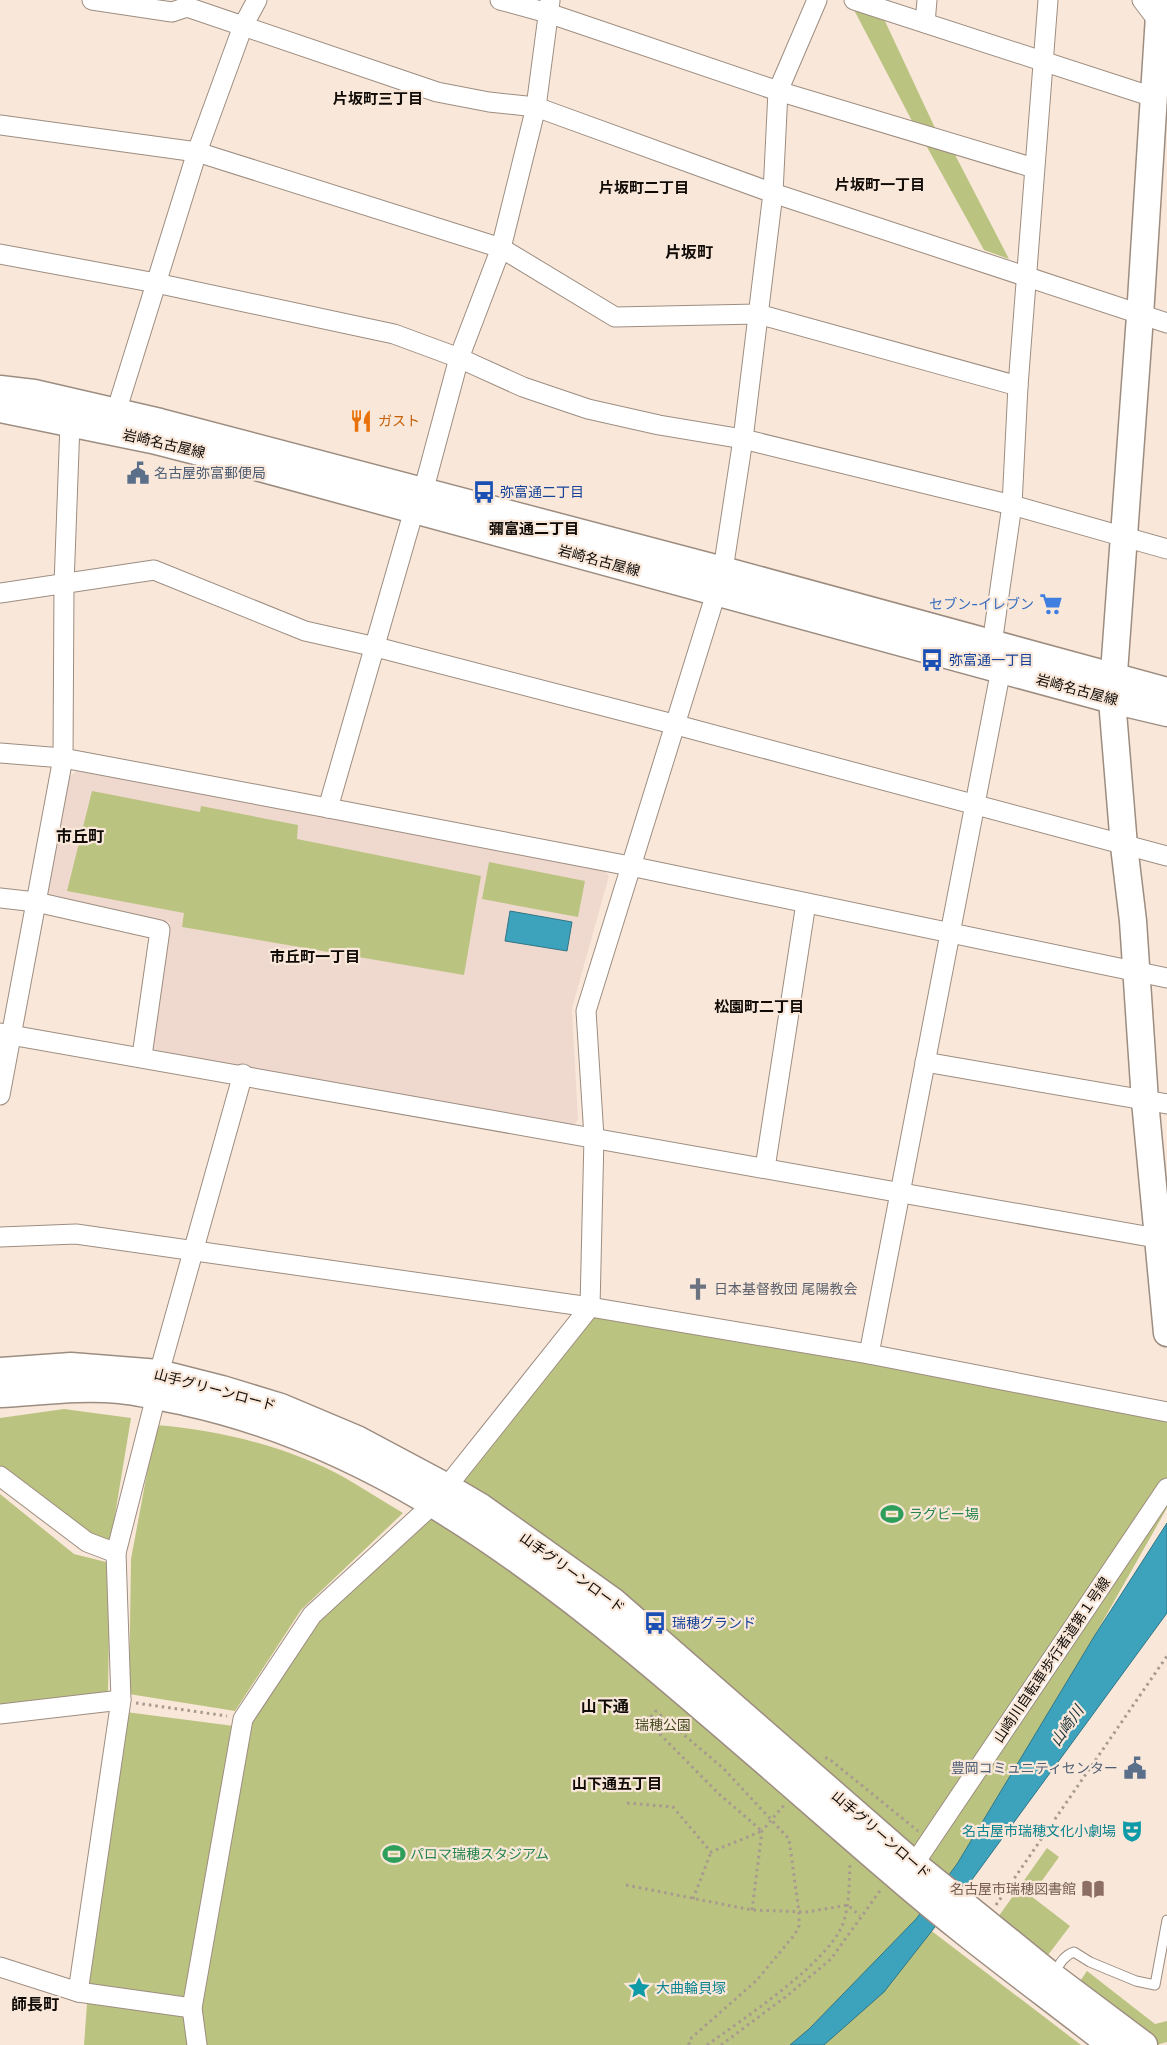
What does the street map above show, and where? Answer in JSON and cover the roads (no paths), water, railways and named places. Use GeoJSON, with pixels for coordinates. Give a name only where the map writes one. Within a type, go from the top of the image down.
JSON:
{"type":"FeatureCollection","features":[{"type":"Feature","properties":{"kind":"street"},"geometry":{"type":"LineString","coordinates":[[92,0],[172,12],[187,7],[436,92],[490,102],[536,107],[773,193],[1028,275],[1140,316],[1167,323]]}},
{"type":"Feature","properties":{"kind":"street"},"geometry":{"type":"LineString","coordinates":[[0,1095],[6,1033],[36,902],[63,758],[64,585],[70,422],[116,412],[197,152],[243,26],[257,0]]}},
{"type":"Feature","properties":{"kind":"street"},"geometry":{"type":"LineString","coordinates":[[500,0],[550,6],[778,91],[1034,168]]}},
{"type":"Feature","properties":{"kind":"street"},"geometry":{"type":"LineString","coordinates":[[197,2045],[192,2008],[244,1719],[312,1616],[440,1496],[590,1307],[594,1138],[586,1011],[673,724],[719,581],[743,439],[773,193],[778,91],[817,0]]}},
{"type":"Feature","properties":{"kind":"street"},"geometry":{"type":"LineString","coordinates":[[854,0],[1153,97]]}},
{"type":"Feature","properties":{"kind":"street"},"geometry":{"type":"LineString","coordinates":[[925,23],[927,0]]}},
{"type":"Feature","properties":{"kind":"street"},"geometry":{"type":"LineString","coordinates":[[992,644],[1012,505],[1018,386],[1048,0]]}},
{"type":"Feature","properties":{"kind":"street"},"geometry":{"type":"LineString","coordinates":[[1142,0],[1162,18],[1153,97],[1140,316],[1113,689],[1124,846],[1134,921],[1136,971],[1156,1103],[1167,1333]]}},
{"type":"Feature","properties":{"kind":"street"},"geometry":{"type":"LineString","coordinates":[[328,808],[459,358],[501,248],[536,107],[550,6]]}},
{"type":"Feature","properties":{"kind":"street"},"geometry":{"type":"LineString","coordinates":[[0,125],[197,152],[501,248],[615,318],[758,314],[1018,386]]}},
{"type":"Feature","properties":{"kind":"street"},"geometry":{"type":"LineString","coordinates":[[0,254],[156,283],[394,334],[459,358],[523,387],[588,409],[659,425],[743,439],[1012,505],[1167,549]]}},
{"type":"Feature","properties":{"kind":"street","name":"岩崎名古屋線"},"geometry":{"type":"LineString","coordinates":[[0,389],[34,393],[116,412],[418,501],[719,581],[992,644],[1113,689],[1167,714]]}},
{"type":"Feature","properties":{"kind":"street","name":"岩崎名古屋線"},"geometry":{"type":"LineString","coordinates":[[0,409],[70,422],[238,462],[418,501]]}},
{"type":"Feature","properties":{"kind":"street"},"geometry":{"type":"LineString","coordinates":[[0,593],[64,585],[154,570],[305,631],[376,647],[673,724],[1167,856]]}},
{"type":"Feature","properties":{"kind":"street","name":"岩崎名古屋線"},"geometry":{"type":"LineString","coordinates":[[719,581],[1001,670],[1113,689],[1167,691]]}},
{"type":"Feature","properties":{"kind":"street"},"geometry":{"type":"LineString","coordinates":[[869,1354],[1001,670]]}},
{"type":"Feature","properties":{"kind":"street"},"geometry":{"type":"LineString","coordinates":[[0,753],[63,758],[630,866],[1167,978]]}},
{"type":"Feature","properties":{"kind":"street"},"geometry":{"type":"LineString","coordinates":[[0,898],[36,902],[160,930],[142,1056]]}},
{"type":"Feature","properties":{"kind":"street"},"geometry":{"type":"LineString","coordinates":[[765,1168],[806,904]]}},
{"type":"Feature","properties":{"kind":"street"},"geometry":{"type":"LineString","coordinates":[[6,1033],[1162,1240]]}},
{"type":"Feature","properties":{"kind":"street"},"geometry":{"type":"LineString","coordinates":[[925,1062],[1156,1103]]}},
{"type":"Feature","properties":{"kind":"street"},"geometry":{"type":"LineString","coordinates":[[78,1992],[121,1700],[116,1553],[157,1385],[243,1074]]}},
{"type":"Feature","properties":{"kind":"street"},"geometry":{"type":"LineString","coordinates":[[0,1237],[76,1234],[590,1307],[869,1354],[1167,1412]]}},
{"type":"Feature","properties":{"kind":"street","name":"山手グリーンロード"},"geometry":{"type":"LineString","coordinates":[[0,1371],[71,1366],[157,1385],[281,1407],[357,1439],[440,1496],[481,1507],[613,1601],[908,1875],[974,1923],[1048,1984],[1111,2045]]}},
{"type":"Feature","properties":{"kind":"street","name":"山手グリーンロード"},"geometry":{"type":"LineString","coordinates":[[0,1394],[64,1390],[118,1390],[157,1385]]}},
{"type":"Feature","properties":{"kind":"street"},"geometry":{"type":"LineString","coordinates":[[0,1476],[87,1542],[116,1553]]}},
{"type":"Feature","properties":{"kind":"street","name":"山崎川自転車歩行者道第１号線"},"geometry":{"type":"LineString","coordinates":[[908,1875],[1167,1488]]}},
{"type":"Feature","properties":{"kind":"street"},"geometry":{"type":"LineString","coordinates":[[0,1714],[121,1700]]}},
{"type":"Feature","properties":{"kind":"street"},"geometry":{"type":"LineString","coordinates":[[0,1967],[78,1992],[192,2008]]}},
{"type":"Feature","properties":{"kind":"street","name":"山手グリーンロード"},"geometry":{"type":"LineString","coordinates":[[1048,1984],[1144,2045]]}},
{"type":"Feature","properties":{"kind":"lane"},"geometry":{"type":"LineString","coordinates":[[1048,1984],[1062,1961],[1074,1952],[1090,1962],[1136,1981],[1155,1985],[1167,1920]]}},
{"type":"Feature","properties":{"kind":"water"},"geometry":{"type":"Polygon","coordinates":[[[510,911],[572,922],[567,951],[505,941],[510,911]]]}},
{"type":"Feature","properties":{"kind":"water","name":"山崎川"},"geometry":{"type":"Polygon","coordinates":[[[1167,1523],[1167,1613],[971,1881],[884,1992],[824,2045],[790,2045],[809,2029],[916,1919],[957,1864],[1095,1635],[1167,1523]]]}},
{"type":"Feature","properties":{"kind":"place","name":"ガスト"},"geometry":{"type":"Point","coordinates":[361,421]}},
{"type":"Feature","properties":{"kind":"place","name":"名古屋弥富郵便局"},"geometry":{"type":"Point","coordinates":[138,473]}},
{"type":"Feature","properties":{"kind":"place","name":"弥富通二丁目"},"geometry":{"type":"Point","coordinates":[484,492]}},
{"type":"Feature","properties":{"kind":"place","name":"セブン-イレブン"},"geometry":{"type":"Point","coordinates":[1051,604]}},
{"type":"Feature","properties":{"kind":"place","name":"弥富通一丁目"},"geometry":{"type":"Point","coordinates":[932,660]}},
{"type":"Feature","properties":{"kind":"place","name":"日本基督教団 尾陽教会"},"geometry":{"type":"Point","coordinates":[698,1289]}},
{"type":"Feature","properties":{"kind":"place","name":"ラグビー場"},"geometry":{"type":"Point","coordinates":[892,1514]}},
{"type":"Feature","properties":{"kind":"place","name":"瑞穂グランド"},"geometry":{"type":"Point","coordinates":[655,1623]}},
{"type":"Feature","properties":{"kind":"place","name":"豊岡コミュニティセンター"},"geometry":{"type":"Point","coordinates":[1135,1768]}},
{"type":"Feature","properties":{"kind":"place","name":"名古屋市瑞穂文化小劇場"},"geometry":{"type":"Point","coordinates":[1132,1831]}},
{"type":"Feature","properties":{"kind":"place","name":"パロマ瑞穂スタジアム"},"geometry":{"type":"Point","coordinates":[394,1854]}},
{"type":"Feature","properties":{"kind":"place","name":"名古屋市瑞穂図書館"},"geometry":{"type":"Point","coordinates":[1093,1889]}},
{"type":"Feature","properties":{"kind":"place","name":"大曲輪貝塚"},"geometry":{"type":"Point","coordinates":[639,1988]}},
{"type":"Feature","properties":{"kind":"district","name":"片坂町三丁目"},"geometry":{"type":"Point","coordinates":[378,99]}},
{"type":"Feature","properties":{"kind":"district","name":"片坂町一丁目"},"geometry":{"type":"Point","coordinates":[880,185]}},
{"type":"Feature","properties":{"kind":"district","name":"片坂町二丁目"},"geometry":{"type":"Point","coordinates":[644,188]}},
{"type":"Feature","properties":{"kind":"district","name":"片坂町"},"geometry":{"type":"Point","coordinates":[689,252]}},
{"type":"Feature","properties":{"kind":"district","name":"彌富通二丁目"},"geometry":{"type":"Point","coordinates":[534,529]}},
{"type":"Feature","properties":{"kind":"district","name":"市丘町"},"geometry":{"type":"Point","coordinates":[80,836]}},
{"type":"Feature","properties":{"kind":"district","name":"市丘町一丁目"},"geometry":{"type":"Point","coordinates":[315,957]}},
{"type":"Feature","properties":{"kind":"district","name":"松園町二丁目"},"geometry":{"type":"Point","coordinates":[759,1007]}},
{"type":"Feature","properties":{"kind":"district","name":"山下通"},"geometry":{"type":"Point","coordinates":[605,1706]}},
{"type":"Feature","properties":{"kind":"district","name":"山下通五丁目"},"geometry":{"type":"Point","coordinates":[617,1784]}},
{"type":"Feature","properties":{"kind":"district","name":"師長町"},"geometry":{"type":"Point","coordinates":[35,2004]}},
{"type":"Feature","properties":{"kind":"park label","name":"瑞穂公園"},"geometry":{"type":"Point","coordinates":[663,1725]}}]}
